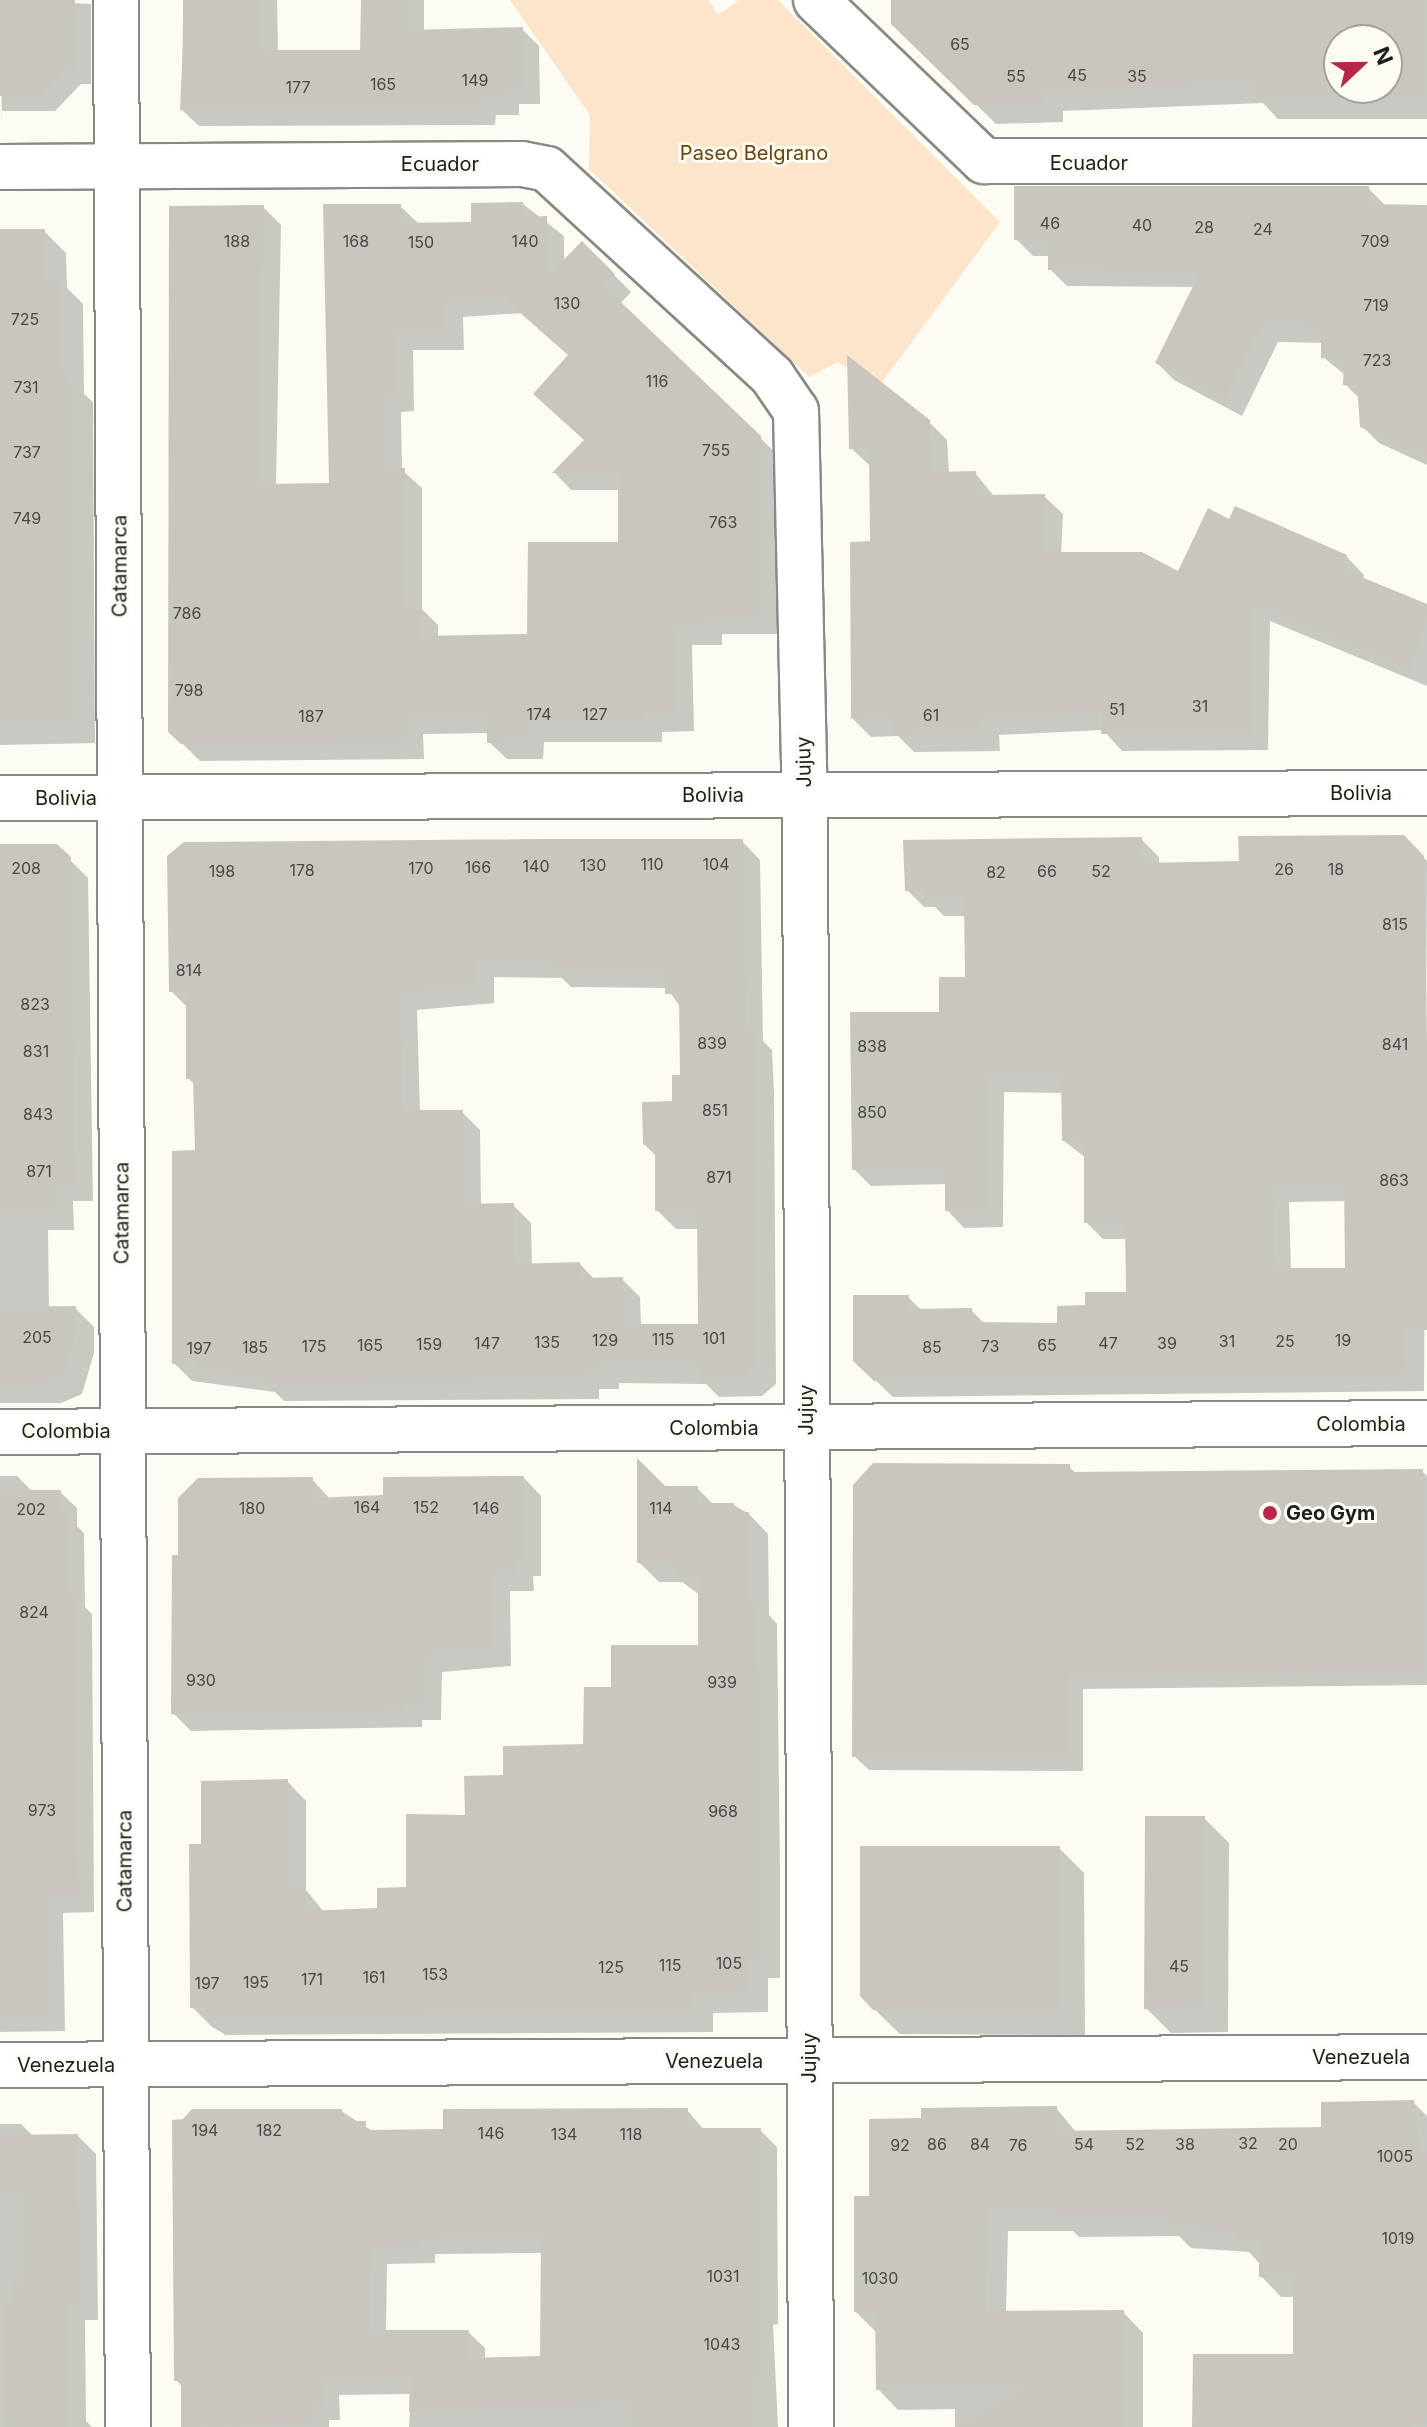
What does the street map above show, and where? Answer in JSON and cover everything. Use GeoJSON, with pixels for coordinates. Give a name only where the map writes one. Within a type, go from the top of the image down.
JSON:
{"type":"FeatureCollection","features":[{"type":"Feature","properties":{"kind":"street","name":"Catamarca"},"geometry":{"type":"LineString","coordinates":[[116,0],[128,2427]]}},
{"type":"Feature","properties":{"kind":"street","name":"Ecuador"},"geometry":{"type":"LineString","coordinates":[[816,0],[984,161],[1427,161]]}},
{"type":"Feature","properties":{"kind":"street","name":"Ecuador"},"geometry":{"type":"LineString","coordinates":[[0,167],[522,164],[547,169],[789,396]]}},
{"type":"Feature","properties":{"kind":"street","name":"Jujuy"},"geometry":{"type":"LineString","coordinates":[[789,396],[799,429],[805,794],[811,2427]]}},
{"type":"Feature","properties":{"kind":"street","name":"Bolivia"},"geometry":{"type":"LineString","coordinates":[[0,798],[1427,793]]}},
{"type":"Feature","properties":{"kind":"street","name":"Colombia"},"geometry":{"type":"LineString","coordinates":[[0,1432],[1427,1423]]}},
{"type":"Feature","properties":{"kind":"street","name":"Venezuela"},"geometry":{"type":"LineString","coordinates":[[0,2065],[1427,2057]]}},
{"type":"Feature","properties":{"kind":"green space","name":"Paseo Belgrano"},"geometry":{"type":"Polygon","coordinates":[[[510,0],[708,0],[718,15],[739,0],[778,0],[1000,222],[877,389],[838,362],[809,377],[589,169],[590,115],[510,0]]]}},
{"type":"Feature","properties":{"kind":"building"},"geometry":{"type":"Polygon","coordinates":[[[0,0],[75,0],[76,69],[65,69],[38,95],[0,96],[0,0]]]}},
{"type":"Feature","properties":{"kind":"building"},"geometry":{"type":"Polygon","coordinates":[[[185,0],[261,0],[262,50],[360,50],[361,0],[408,0],[408,30],[523,27],[524,88],[503,88],[503,99],[479,99],[479,109],[180,110],[185,0]]]}},
{"type":"Feature","properties":{"kind":"building"},"geometry":{"type":"Polygon","coordinates":[[[891,0],[1426,0],[1426,101],[1403,101],[1403,24],[1323,24],[1323,100],[1257,100],[1257,84],[1044,93],[1044,104],[974,105],[891,24],[891,0]]]}},
{"type":"Feature","properties":{"kind":"building"},"geometry":{"type":"Polygon","coordinates":[[[1014,186],[1369,186],[1370,204],[1427,205],[1427,458],[1360,427],[1357,386],[1343,385],[1344,360],[1321,358],[1321,327],[1261,326],[1225,400],[1155,363],[1200,272],[1048,270],[1048,240],[1014,240],[1014,186]]]}},
{"type":"Feature","properties":{"kind":"building"},"geometry":{"type":"Polygon","coordinates":[[[523,202],[524,217],[547,216],[548,276],[582,241],[615,274],[604,286],[761,436],[760,617],[705,618],[705,628],[675,629],[677,714],[645,715],[645,725],[527,725],[527,742],[487,743],[487,716],[407,717],[407,743],[181,744],[168,732],[169,206],[264,205],[259,484],[329,483],[323,204],[401,204],[401,223],[471,222],[471,203],[523,202]],[[502,297],[446,300],[447,333],[396,333],[397,395],[384,395],[385,469],[405,468],[406,606],[421,605],[421,636],[527,634],[528,542],[618,542],[618,474],[552,473],[584,440],[533,394],[568,355],[502,297]]]}},
{"type":"Feature","properties":{"kind":"building"},"geometry":{"type":"Polygon","coordinates":[[[0,229],[45,229],[45,279],[61,279],[62,371],[71,378],[73,722],[0,722],[0,229]]]}},
{"type":"Feature","properties":{"kind":"building"},"geometry":{"type":"Polygon","coordinates":[[[847,355],[930,420],[932,472],[976,471],[977,495],[1045,494],[1043,552],[1142,552],[1178,571],[1208,508],[1229,519],[1235,506],[1347,555],[1342,569],[1427,604],[1427,619],[1409,669],[1252,605],[1251,733],[1101,734],[1102,712],[982,718],[982,734],[893,735],[893,718],[851,719],[850,542],[870,541],[869,448],[849,449],[847,355]]]}},
{"type":"Feature","properties":{"kind":"building"},"geometry":{"type":"Polygon","coordinates":[[[1404,835],[1424,856],[1427,1330],[1406,1330],[1407,1375],[874,1381],[853,1361],[853,1295],[909,1295],[909,1309],[972,1308],[972,1322],[1057,1323],[1057,1306],[1085,1305],[1085,1292],[1126,1292],[1125,1223],[1084,1223],[1084,1142],[1062,1141],[1061,1077],[988,1076],[987,1211],[945,1211],[945,1167],[852,1170],[850,1012],[939,1012],[939,977],[965,977],[964,900],[925,900],[925,891],[905,891],[903,840],[1142,837],[1143,863],[1239,861],[1238,836],[1404,835]],[[1344,1184],[1273,1186],[1275,1268],[1345,1268],[1344,1184]]]}},
{"type":"Feature","properties":{"kind":"building"},"geometry":{"type":"Polygon","coordinates":[[[743,839],[746,1029],[755,1029],[758,1365],[744,1379],[699,1379],[699,1366],[602,1365],[602,1371],[582,1372],[582,1382],[264,1384],[264,1375],[231,1375],[231,1370],[196,1371],[195,1364],[172,1364],[172,1151],[195,1150],[193,1079],[186,1079],[186,992],[169,992],[167,856],[184,842],[743,839]],[[476,959],[477,985],[400,993],[403,1110],[463,1110],[464,1204],[514,1203],[515,1264],[580,1262],[580,1278],[623,1277],[623,1324],[698,1324],[697,1211],[655,1211],[655,1145],[643,1145],[642,1102],[672,1101],[672,1075],[680,1075],[679,994],[665,994],[664,971],[551,970],[551,960],[476,959]]]}},
{"type":"Feature","properties":{"kind":"building"},"geometry":{"type":"Polygon","coordinates":[[[0,844],[57,844],[71,857],[75,1183],[56,1183],[56,1212],[0,1213],[0,844]]]}},
{"type":"Feature","properties":{"kind":"building"},"geometry":{"type":"Polygon","coordinates":[[[76,1306],[76,1334],[64,1376],[41,1385],[0,1385],[0,1307],[76,1306]]]}},
{"type":"Feature","properties":{"kind":"building"},"geometry":{"type":"Polygon","coordinates":[[[637,1458],[665,1486],[698,1486],[698,1503],[734,1503],[735,1512],[749,1512],[750,1602],[758,1602],[761,1959],[749,1959],[749,1993],[694,1994],[694,2013],[204,2016],[204,2008],[190,2008],[189,1844],[201,1844],[201,1781],[288,1779],[287,1885],[305,1886],[305,1911],[377,1908],[377,1888],[406,1887],[406,1814],[465,1815],[464,1776],[503,1775],[503,1746],[583,1744],[584,1687],[611,1687],[611,1645],[698,1645],[698,1576],[674,1576],[673,1562],[637,1563],[637,1458]]]}},
{"type":"Feature","properties":{"kind":"building"},"geometry":{"type":"Polygon","coordinates":[[[873,1463],[1070,1464],[1070,1472],[1423,1469],[1425,1672],[1070,1675],[1070,1758],[852,1757],[853,1485],[873,1463]]]}},
{"type":"Feature","properties":{"kind":"building"},"geometry":{"type":"Polygon","coordinates":[[[524,1476],[524,1559],[516,1559],[517,1574],[493,1574],[494,1649],[425,1655],[424,1703],[405,1703],[405,1710],[197,1718],[171,1714],[172,1555],[178,1555],[178,1498],[198,1478],[313,1477],[313,1498],[383,1495],[383,1477],[524,1476]]]}},
{"type":"Feature","properties":{"kind":"building"},"geometry":{"type":"Polygon","coordinates":[[[0,1490],[61,1490],[62,1515],[68,1515],[70,1596],[77,1596],[79,1896],[48,1897],[49,2015],[0,2016],[0,1490]]]}},
{"type":"Feature","properties":{"kind":"building"},"geometry":{"type":"Polygon","coordinates":[[[1145,1816],[1205,1816],[1204,2007],[1144,2009],[1145,1816]]]}},
{"type":"Feature","properties":{"kind":"building"},"geometry":{"type":"Polygon","coordinates":[[[860,1846],[1060,1846],[1060,2011],[873,2010],[860,1996],[860,1846]]]}},
{"type":"Feature","properties":{"kind":"building"},"geometry":{"type":"Polygon","coordinates":[[[1414,2100],[1421,2152],[1427,2152],[1427,2423],[1408,2427],[1192,2427],[1193,2354],[1293,2354],[1293,2278],[1259,2277],[1259,2243],[1237,2243],[1237,2233],[1169,2229],[1169,2216],[1056,2217],[1056,2212],[988,2211],[986,2311],[1124,2310],[1124,2427],[957,2427],[1023,2388],[876,2390],[875,2312],[854,2312],[854,2196],[869,2196],[869,2119],[921,2118],[921,2108],[1057,2106],[1056,2131],[1321,2127],[1321,2102],[1414,2100]]]}},
{"type":"Feature","properties":{"kind":"building"},"geometry":{"type":"Polygon","coordinates":[[[688,2108],[688,2128],[761,2128],[760,2375],[753,2375],[753,2427],[633,2427],[633,2406],[409,2411],[410,2378],[323,2379],[324,2404],[313,2404],[313,2425],[181,2427],[181,2381],[174,2381],[172,2120],[183,2119],[192,2109],[342,2109],[343,2121],[366,2121],[366,2130],[443,2129],[443,2109],[688,2108]],[[541,2237],[419,2239],[419,2247],[371,2248],[370,2330],[469,2330],[469,2358],[540,2356],[541,2237]]]}},
{"type":"Feature","properties":{"kind":"building"},"geometry":{"type":"Polygon","coordinates":[[[78,2134],[80,2303],[67,2303],[69,2427],[3,2427],[2,2302],[12,2302],[11,2283],[24,2282],[23,2193],[0,2194],[0,2135],[78,2134]]]}},
{"type":"Feature","properties":{"kind":"place","name":"Geo Gym"},"geometry":{"type":"Point","coordinates":[1270,1513]}}]}
